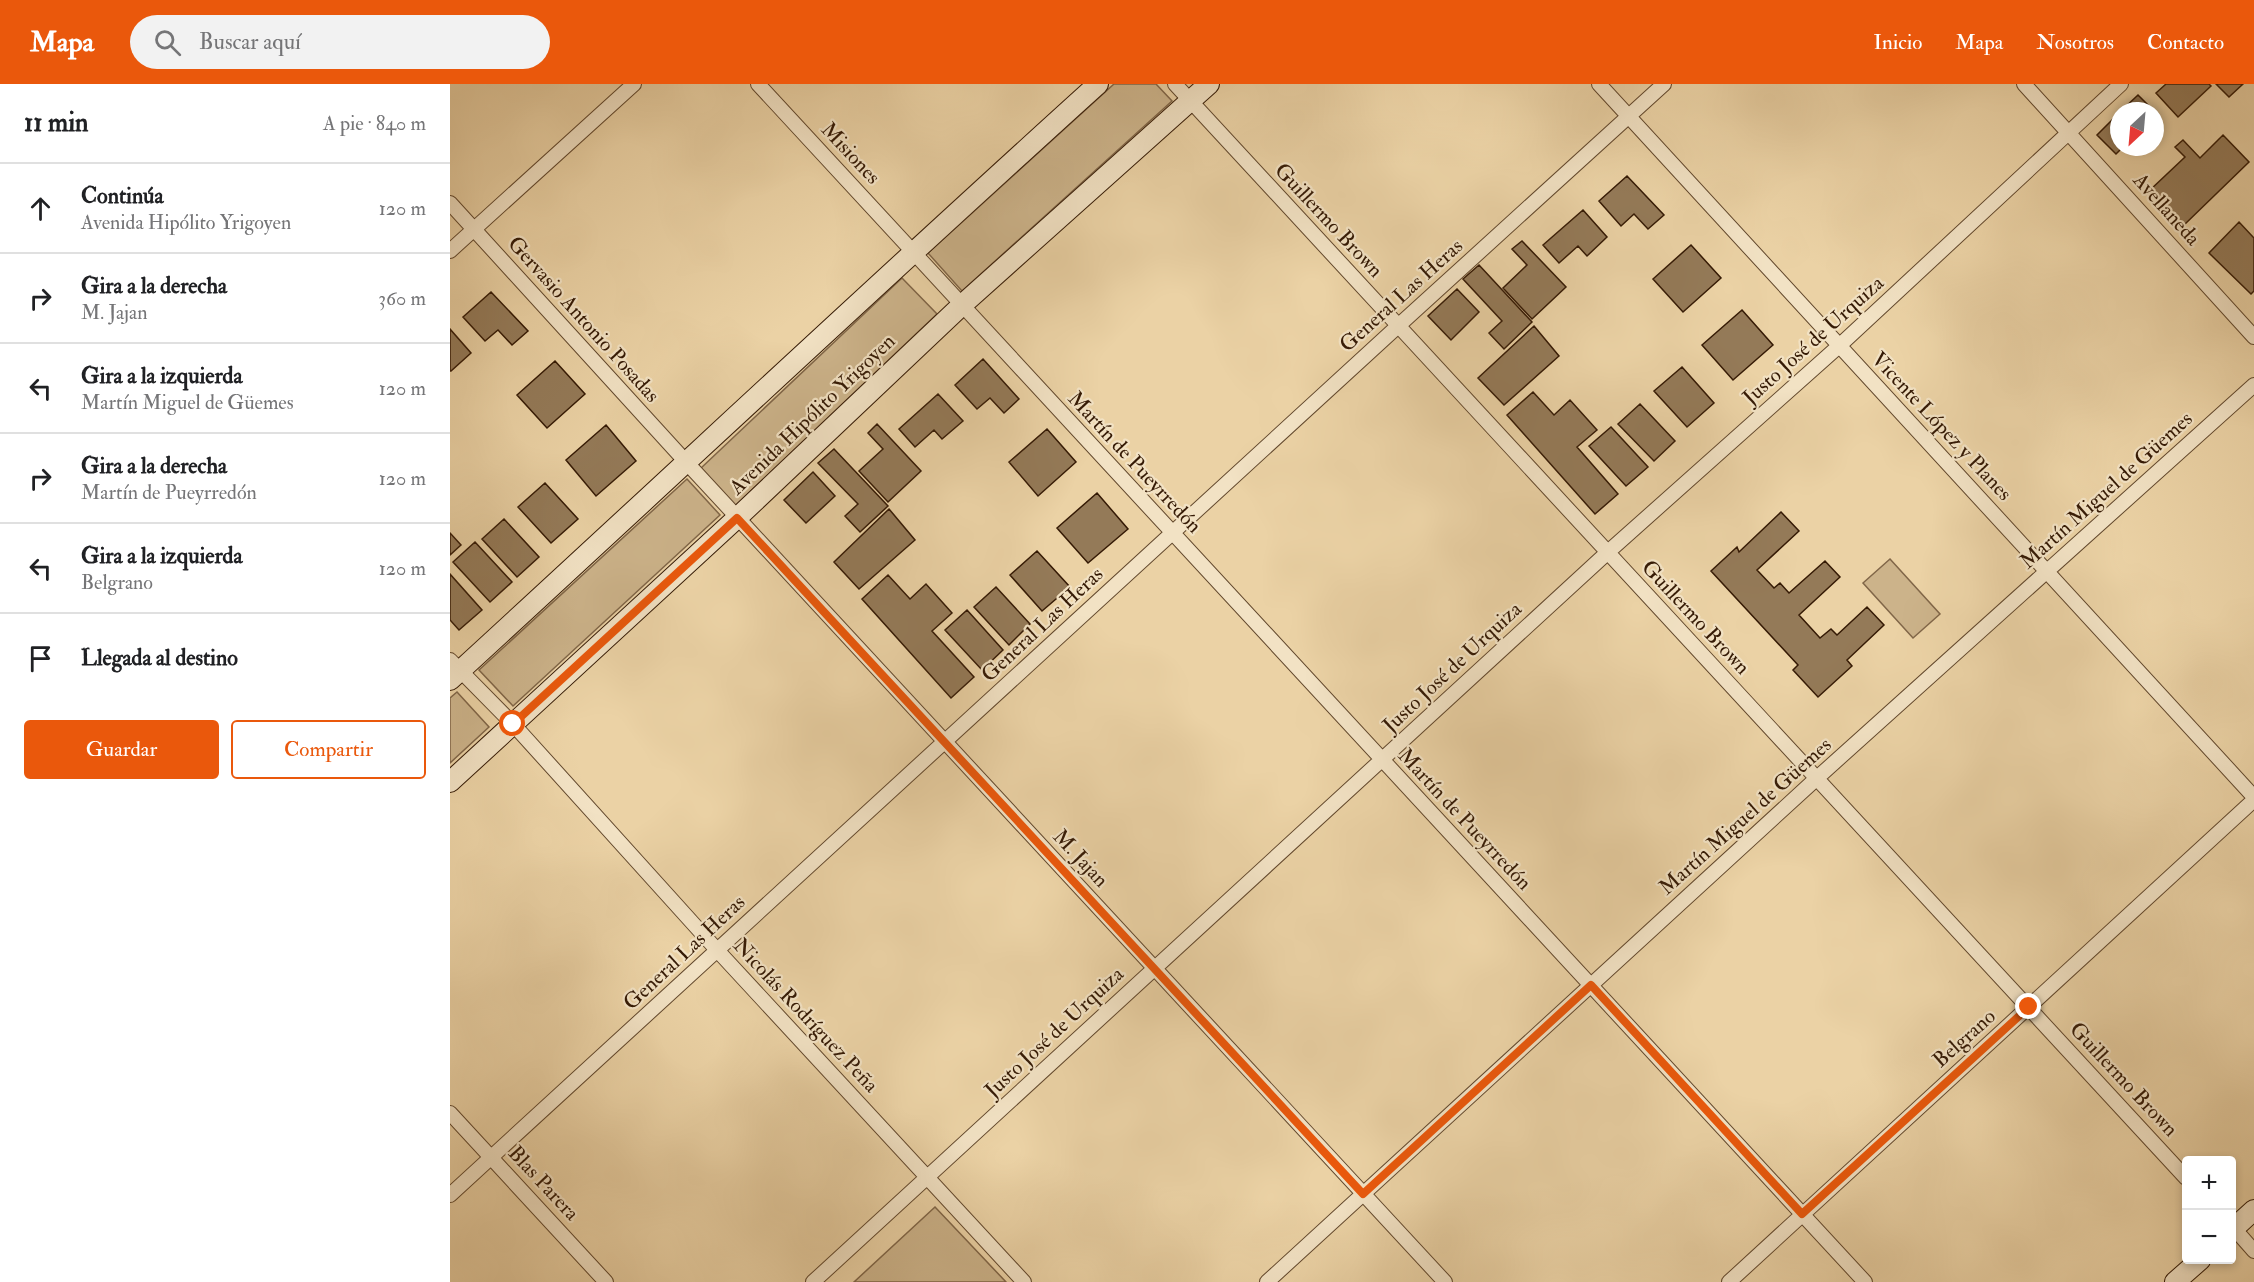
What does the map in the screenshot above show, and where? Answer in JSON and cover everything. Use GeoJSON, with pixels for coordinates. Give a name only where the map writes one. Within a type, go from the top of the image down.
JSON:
{"type":"FeatureCollection","features":[{"type":"Feature","properties":{"kind":"main road"},"geometry":{"type":"LineString","coordinates":[[453,670],[687,463],[913,252],[1098,84]]}},
{"type":"Feature","properties":{"kind":"main road","name":"Avenida Hipólito Yrigoyen"},"geometry":{"type":"LineString","coordinates":[[450,782],[737,518],[962,304],[1209,84]]}},
{"type":"Feature","properties":{"kind":"main road"},"geometry":{"type":"LineString","coordinates":[[2236,1225],[2254,1210]]}},
{"type":"Feature","properties":{"kind":"main road"},"geometry":{"type":"LineString","coordinates":[[2175,1282],[2195,1264]]}},
{"type":"Feature","properties":{"kind":"street"},"geometry":{"type":"LineString","coordinates":[[450,251],[634,84]]}},
{"type":"Feature","properties":{"kind":"street","name":"Misiones"},"geometry":{"type":"LineString","coordinates":[[758,84],[913,252]]}},
{"type":"Feature","properties":{"kind":"street","name":"Guillermo Brown"},"geometry":{"type":"LineString","coordinates":[[1175,84],[2182,1173]]}},
{"type":"Feature","properties":{"kind":"street","name":"Vicente López y Planes"},"geometry":{"type":"LineString","coordinates":[[1599,84],[2254,798]]}},
{"type":"Feature","properties":{"kind":"street","name":"General Las Heras"},"geometry":{"type":"LineString","coordinates":[[450,1196],[1664,84]]}},
{"type":"Feature","properties":{"kind":"street","name":"Avellaneda"},"geometry":{"type":"LineString","coordinates":[[2024,84],[2254,337]]}},
{"type":"Feature","properties":{"kind":"street","name":"Justo José de Urquiza"},"geometry":{"type":"LineString","coordinates":[[813,1282],[1608,552],[1839,345],[2121,84]]}},
{"type":"Feature","properties":{"kind":"street","name":"Gervasio Antonio Posadas"},"geometry":{"type":"LineString","coordinates":[[450,203],[687,463]]}},
{"type":"Feature","properties":{"kind":"street","name":"Martín de Pueyrredón"},"geometry":{"type":"LineString","coordinates":[[913,252],[1865,1282]]}},
{"type":"Feature","properties":{"kind":"street","name":"Martín Miguel de Güemes"},"geometry":{"type":"LineString","coordinates":[[1267,1282],[1817,778],[2254,385]]}},
{"type":"Feature","properties":{"kind":"street","name":"M. Jajan"},"geometry":{"type":"LineString","coordinates":[[687,463],[1445,1282]]}},
{"type":"Feature","properties":{"kind":"street","name":"Nicolás Rodríguez Peña"},"geometry":{"type":"LineString","coordinates":[[453,670],[513,724],[717,950],[1024,1282]]}},
{"type":"Feature","properties":{"kind":"street","name":"Belgrano"},"geometry":{"type":"LineString","coordinates":[[1729,1282],[2254,798]]}},
{"type":"Feature","properties":{"kind":"street","name":"Blas Parera"},"geometry":{"type":"LineString","coordinates":[[450,1113],[606,1282]]}},
{"type":"Feature","properties":{"kind":"street"},"geometry":{"type":"LineString","coordinates":[[2236,1232],[2254,1251]]}},
{"type":"Feature","properties":{"kind":"shaded area"},"geometry":{"type":"Polygon","coordinates":[[[1114,84],[1156,84],[1172,101],[962,291],[928,253],[1114,84]]]}},
{"type":"Feature","properties":{"kind":"shaded area"},"geometry":{"type":"Polygon","coordinates":[[[902,278],[937,314],[735,506],[700,469],[902,278]]]}},
{"type":"Feature","properties":{"kind":"shaded area"},"geometry":{"type":"Polygon","coordinates":[[[687,479],[720,515],[513,706],[479,670],[687,479]]]}},
{"type":"Feature","properties":{"kind":"shaded area"},"geometry":{"type":"Polygon","coordinates":[[[1890,559],[1940,614],[1913,638],[1863,583],[1890,559]]]}},
{"type":"Feature","properties":{"kind":"shaded area"},"geometry":{"type":"Polygon","coordinates":[[[457,692],[489,727],[450,763],[450,698],[457,692]]]}},
{"type":"Feature","properties":{"kind":"shaded area"},"geometry":{"type":"Polygon","coordinates":[[[935,1207],[1006,1282],[854,1282],[935,1207]]]}},
{"type":"Feature","properties":{"kind":"building"},"geometry":{"type":"Polygon","coordinates":[[[2166,84],[2209,84],[2211,86],[2178,117],[2156,93],[2166,84]]]}},
{"type":"Feature","properties":{"kind":"building"},"geometry":{"type":"Polygon","coordinates":[[[2216,84],[2243,84],[2229,97],[2216,84]]]}},
{"type":"Feature","properties":{"kind":"building"},"geometry":{"type":"Polygon","coordinates":[[[2138,95],[2145,102],[2131,102],[2138,95]]]}},
{"type":"Feature","properties":{"kind":"building"},"geometry":{"type":"Polygon","coordinates":[[[2110,122],[2110,148],[2097,135],[2110,122]]]}},
{"type":"Feature","properties":{"kind":"building"},"geometry":{"type":"Polygon","coordinates":[[[2223,135],[2249,162],[2183,226],[2149,191],[2185,157],[2175,147],[2183,140],[2200,158],[2223,135]]]}},
{"type":"Feature","properties":{"kind":"building"},"geometry":{"type":"Polygon","coordinates":[[[1627,176],[1664,215],[1648,229],[1634,214],[1621,226],[1599,201],[1627,176]]]}},
{"type":"Feature","properties":{"kind":"building"},"geometry":{"type":"Polygon","coordinates":[[[1583,210],[1607,237],[1587,256],[1578,246],[1559,263],[1543,245],[1583,210]]]}},
{"type":"Feature","properties":{"kind":"building"},"geometry":{"type":"Polygon","coordinates":[[[2239,222],[2254,238],[2254,291],[2251,294],[2209,253],[2239,222]]]}},
{"type":"Feature","properties":{"kind":"building"},"geometry":{"type":"Polygon","coordinates":[[[1522,241],[1566,287],[1532,319],[1503,288],[1527,265],[1512,249],[1522,241]]]}},
{"type":"Feature","properties":{"kind":"building"},"geometry":{"type":"Polygon","coordinates":[[[1691,245],[1721,278],[1683,312],[1653,279],[1691,245]]]}},
{"type":"Feature","properties":{"kind":"building"},"geometry":{"type":"Polygon","coordinates":[[[1479,265],[1532,322],[1504,349],[1489,333],[1502,321],[1463,279],[1479,265]]]}},
{"type":"Feature","properties":{"kind":"building"},"geometry":{"type":"Polygon","coordinates":[[[1457,289],[1479,312],[1451,340],[1428,316],[1457,289]]]}},
{"type":"Feature","properties":{"kind":"building"},"geometry":{"type":"Polygon","coordinates":[[[491,292],[528,331],[512,345],[498,330],[485,341],[463,317],[491,292]]]}},
{"type":"Feature","properties":{"kind":"building"},"geometry":{"type":"Polygon","coordinates":[[[1742,310],[1773,345],[1733,380],[1702,345],[1742,310]]]}},
{"type":"Feature","properties":{"kind":"building"},"geometry":{"type":"Polygon","coordinates":[[[1534,326],[1559,356],[1504,405],[1478,378],[1534,326]]]}},
{"type":"Feature","properties":{"kind":"building"},"geometry":{"type":"Polygon","coordinates":[[[450,329],[471,353],[451,371],[450,371],[450,329]]]}},
{"type":"Feature","properties":{"kind":"building"},"geometry":{"type":"Polygon","coordinates":[[[983,359],[1019,399],[1004,413],[990,398],[977,409],[955,385],[983,359]]]}},
{"type":"Feature","properties":{"kind":"building"},"geometry":{"type":"Polygon","coordinates":[[[555,361],[585,394],[547,428],[517,395],[555,361]]]}},
{"type":"Feature","properties":{"kind":"building"},"geometry":{"type":"Polygon","coordinates":[[[1682,367],[1714,403],[1687,427],[1654,391],[1682,367]]]}},
{"type":"Feature","properties":{"kind":"building"},"geometry":{"type":"Polygon","coordinates":[[[1533,392],[1554,415],[1570,400],[1597,430],[1577,447],[1618,494],[1595,514],[1507,415],[1533,392]]]}},
{"type":"Feature","properties":{"kind":"building"},"geometry":{"type":"Polygon","coordinates":[[[938,394],[963,421],[942,439],[934,430],[915,447],[899,429],[938,394]]]}},
{"type":"Feature","properties":{"kind":"building"},"geometry":{"type":"Polygon","coordinates":[[[1640,404],[1675,441],[1654,461],[1618,424],[1640,404]]]}},
{"type":"Feature","properties":{"kind":"building"},"geometry":{"type":"Polygon","coordinates":[[[877,424],[921,471],[888,502],[859,471],[883,449],[868,433],[877,424]]]}},
{"type":"Feature","properties":{"kind":"building"},"geometry":{"type":"Polygon","coordinates":[[[606,425],[636,461],[596,496],[566,460],[606,425]]]}},
{"type":"Feature","properties":{"kind":"building"},"geometry":{"type":"Polygon","coordinates":[[[1611,427],[1648,467],[1626,486],[1589,446],[1611,427]]]}},
{"type":"Feature","properties":{"kind":"building"},"geometry":{"type":"Polygon","coordinates":[[[1047,429],[1076,462],[1038,496],[1009,462],[1047,429]]]}},
{"type":"Feature","properties":{"kind":"building"},"geometry":{"type":"Polygon","coordinates":[[[834,449],[888,506],[860,532],[845,516],[858,504],[818,463],[834,449]]]}},
{"type":"Feature","properties":{"kind":"building"},"geometry":{"type":"Polygon","coordinates":[[[813,472],[835,496],[806,523],[784,500],[813,472]]]}},
{"type":"Feature","properties":{"kind":"building"},"geometry":{"type":"Polygon","coordinates":[[[545,483],[578,519],[551,543],[518,507],[545,483]]]}},
{"type":"Feature","properties":{"kind":"building"},"geometry":{"type":"Polygon","coordinates":[[[1097,493],[1128,529],[1088,563],[1057,528],[1097,493]]]}},
{"type":"Feature","properties":{"kind":"building"},"geometry":{"type":"Polygon","coordinates":[[[889,509],[915,540],[859,589],[834,562],[889,509]]]}},
{"type":"Feature","properties":{"kind":"building"},"geometry":{"type":"Polygon","coordinates":[[[1781,512],[1799,531],[1757,570],[1774,588],[1780,583],[1789,593],[1825,561],[1840,577],[1799,615],[1820,638],[1831,629],[1837,635],[1867,607],[1884,625],[1847,660],[1852,666],[1818,697],[1793,670],[1798,665],[1711,571],[1737,547],[1739,552],[1781,512]]]}},
{"type":"Feature","properties":{"kind":"building"},"geometry":{"type":"Polygon","coordinates":[[[504,519],[539,557],[517,577],[482,539],[504,519]]]}},
{"type":"Feature","properties":{"kind":"building"},"geometry":{"type":"Polygon","coordinates":[[[450,533],[461,545],[450,555],[450,533]]]}},
{"type":"Feature","properties":{"kind":"building"},"geometry":{"type":"Polygon","coordinates":[[[475,542],[512,582],[490,602],[453,562],[475,542]]]}},
{"type":"Feature","properties":{"kind":"building"},"geometry":{"type":"Polygon","coordinates":[[[1037,551],[1070,587],[1042,611],[1010,575],[1037,551]]]}},
{"type":"Feature","properties":{"kind":"building"},"geometry":{"type":"Polygon","coordinates":[[[450,574],[482,610],[459,630],[450,620],[450,574]]]}},
{"type":"Feature","properties":{"kind":"building"},"geometry":{"type":"Polygon","coordinates":[[[888,575],[910,599],[926,584],[952,613],[932,631],[974,677],[951,698],[862,599],[888,575]]]}},
{"type":"Feature","properties":{"kind":"building"},"geometry":{"type":"Polygon","coordinates":[[[996,587],[1030,624],[1009,645],[974,607],[996,587]]]}},
{"type":"Feature","properties":{"kind":"building"},"geometry":{"type":"Polygon","coordinates":[[[967,610],[1003,650],[982,670],[945,630],[967,610]]]}},
{"type":"Feature","properties":{"kind":"route"},"geometry":{"type":"LineString","coordinates":[[513,724],[737,518],[1363,1194],[1591,985],[1802,1214],[2029,1007]]}}]}
